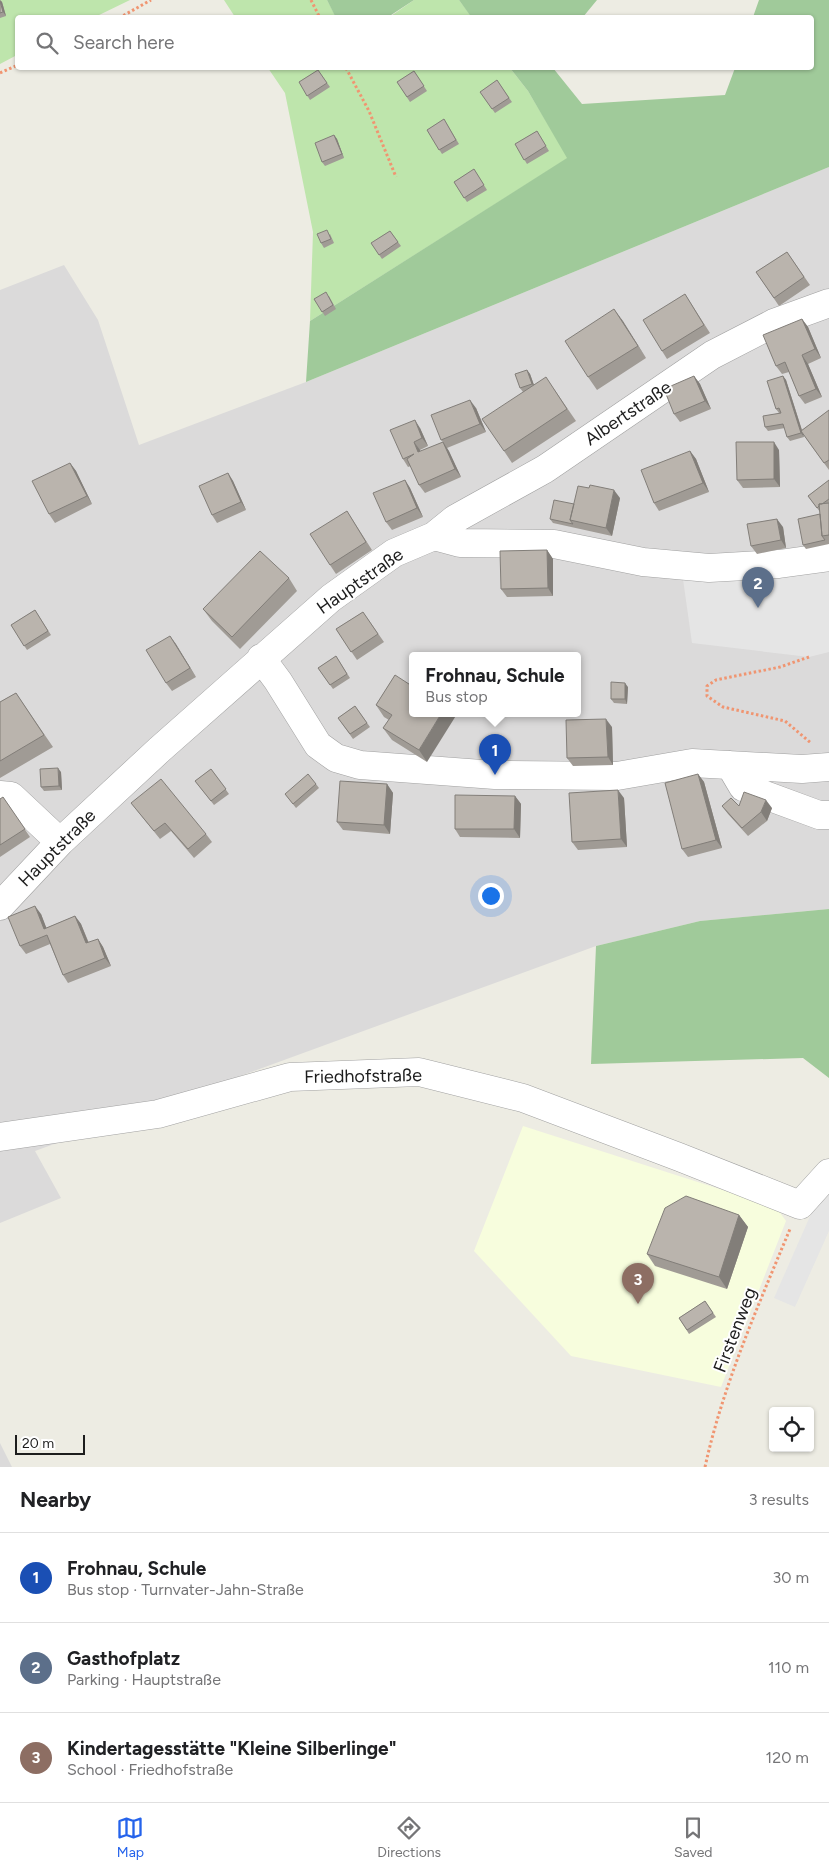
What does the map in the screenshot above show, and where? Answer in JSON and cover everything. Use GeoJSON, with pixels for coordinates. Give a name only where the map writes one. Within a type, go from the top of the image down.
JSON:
{"type":"FeatureCollection","features":[{"type":"Feature","properties":{"kind":"street","name":"Albertstraße"},"geometry":{"type":"LineString","coordinates":[[434,536],[455,519],[545,469],[712,355],[774,323],[829,303]]}},
{"type":"Feature","properties":{"kind":"street"},"geometry":{"type":"LineString","coordinates":[[434,536],[460,543],[554,544],[643,562],[709,568],[779,564],[829,558]]}},
{"type":"Feature","properties":{"kind":"street","name":"Hauptstraße"},"geometry":{"type":"LineString","coordinates":[[0,906],[60,842],[260,658],[331,598],[394,553],[434,536]]}},
{"type":"Feature","properties":{"kind":"street"},"geometry":{"type":"LineString","coordinates":[[260,658],[278,681],[318,745],[336,758],[360,765],[494,775],[617,776],[692,763],[802,770],[823,757]]}},
{"type":"Feature","properties":{"kind":"street"},"geometry":{"type":"LineString","coordinates":[[730,765],[742,787],[819,815],[829,815]]}},
{"type":"Feature","properties":{"kind":"street"},"geometry":{"type":"LineString","coordinates":[[0,795],[12,796],[60,842]]}},
{"type":"Feature","properties":{"kind":"street","name":"Friedhofstraße"},"geometry":{"type":"LineString","coordinates":[[0,1138],[158,1114],[290,1077],[419,1072],[523,1098],[800,1205]]}},
{"type":"Feature","properties":{"kind":"street"},"geometry":{"type":"LineString","coordinates":[[800,1205],[829,1174]]}},
{"type":"Feature","properties":{"kind":"path"},"geometry":{"type":"LineString","coordinates":[[124,15],[151,0]]}},
{"type":"Feature","properties":{"kind":"path"},"geometry":{"type":"LineString","coordinates":[[311,0],[318,15]]}},
{"type":"Feature","properties":{"kind":"path"},"geometry":{"type":"LineString","coordinates":[[0,73],[15,66]]}},
{"type":"Feature","properties":{"kind":"path"},"geometry":{"type":"LineString","coordinates":[[347,70],[369,111],[396,177]]}},
{"type":"Feature","properties":{"kind":"path"},"geometry":{"type":"LineString","coordinates":[[809,657],[780,667],[716,680],[707,686],[707,696],[723,707],[785,721],[823,757]]}},
{"type":"Feature","properties":{"kind":"path","name":"Firstenweg"},"geometry":{"type":"LineString","coordinates":[[705,1467],[714,1425],[764,1292],[800,1205]]}},
{"type":"Feature","properties":{"kind":"shaded area"},"geometry":{"type":"Polygon","coordinates":[[[829,167],[829,909],[700,921],[596,946],[35,1151],[61,1198],[0,1223],[0,290],[64,265],[98,320],[139,445],[306,382],[829,167]]]}},
{"type":"Feature","properties":{"kind":"shaded area"},"geometry":{"type":"Polygon","coordinates":[[[829,563],[829,652],[809,657],[692,643],[682,572],[829,563]]]}},
{"type":"Feature","properties":{"kind":"shaded area"},"geometry":{"type":"Polygon","coordinates":[[[523,1126],[776,1207],[786,1221],[721,1387],[571,1356],[474,1251],[523,1126]]]}},
{"type":"Feature","properties":{"kind":"shaded area"},"geometry":{"type":"Polygon","coordinates":[[[829,1194],[829,1231],[795,1307],[774,1298],[811,1214],[829,1194]]]}},
{"type":"Feature","properties":{"kind":"shaded area"},"geometry":{"type":"Polygon","coordinates":[[[0,1443],[12,1467],[0,1467],[0,1443]]]}},
{"type":"Feature","properties":{"kind":"green space"},"geometry":{"type":"Polygon","coordinates":[[[0,0],[130,0],[99,15],[15,15],[15,56],[0,64],[0,0]]]}},
{"type":"Feature","properties":{"kind":"green space"},"geometry":{"type":"Polygon","coordinates":[[[224,0],[327,0],[335,15],[234,15],[224,0]]]}},
{"type":"Feature","properties":{"kind":"green space"},"geometry":{"type":"Polygon","coordinates":[[[327,0],[414,0],[391,15],[334,15],[327,0]]]}},
{"type":"Feature","properties":{"kind":"green space"},"geometry":{"type":"Polygon","coordinates":[[[414,0],[459,0],[470,15],[392,15],[414,0]]]}},
{"type":"Feature","properties":{"kind":"green space"},"geometry":{"type":"Polygon","coordinates":[[[459,0],[597,0],[585,15],[470,15],[459,0]]]}},
{"type":"Feature","properties":{"kind":"green space"},"geometry":{"type":"Polygon","coordinates":[[[759,0],[829,0],[829,167],[306,382],[310,321],[567,158],[528,91],[512,70],[555,70],[582,104],[725,95],[734,70],[814,70],[814,15],[754,15],[759,0]]]}},
{"type":"Feature","properties":{"kind":"green space"},"geometry":{"type":"Polygon","coordinates":[[[269,70],[512,70],[528,91],[568,158],[310,321],[313,232],[285,93],[269,70]]]}},
{"type":"Feature","properties":{"kind":"green space"},"geometry":{"type":"Polygon","coordinates":[[[829,909],[829,1078],[803,1058],[591,1064],[596,946],[700,921],[829,909]]]}},
{"type":"Feature","properties":{"kind":"building"},"geometry":{"type":"Polygon","coordinates":[[[0,1],[3,12],[0,13],[0,1]]]}},
{"type":"Feature","properties":{"kind":"building"},"geometry":{"type":"Polygon","coordinates":[[[318,70],[327,83],[307,96],[299,82],[318,70]]]}},
{"type":"Feature","properties":{"kind":"building"},"geometry":{"type":"Polygon","coordinates":[[[414,71],[424,86],[407,97],[397,82],[414,71]]]}},
{"type":"Feature","properties":{"kind":"building"},"geometry":{"type":"Polygon","coordinates":[[[497,80],[509,98],[492,109],[480,92],[497,80]]]}},
{"type":"Feature","properties":{"kind":"building"},"geometry":{"type":"Polygon","coordinates":[[[444,119],[456,140],[439,150],[427,130],[444,119]]]}},
{"type":"Feature","properties":{"kind":"building"},"geometry":{"type":"Polygon","coordinates":[[[537,131],[546,146],[524,160],[515,144],[537,131]]]}},
{"type":"Feature","properties":{"kind":"building"},"geometry":{"type":"Polygon","coordinates":[[[334,135],[342,154],[322,162],[315,143],[334,135]]]}},
{"type":"Feature","properties":{"kind":"building"},"geometry":{"type":"Polygon","coordinates":[[[474,169],[484,185],[464,198],[454,182],[474,169]]]}},
{"type":"Feature","properties":{"kind":"building"},"geometry":{"type":"Polygon","coordinates":[[[327,230],[331,239],[321,243],[317,234],[327,230]]]}},
{"type":"Feature","properties":{"kind":"building"},"geometry":{"type":"Polygon","coordinates":[[[390,231],[398,242],[379,255],[371,243],[390,231]]]}},
{"type":"Feature","properties":{"kind":"building"},"geometry":{"type":"Polygon","coordinates":[[[787,252],[804,277],[774,298],[756,272],[787,252]]]}},
{"type":"Feature","properties":{"kind":"building"},"geometry":{"type":"Polygon","coordinates":[[[326,292],[333,305],[322,312],[314,299],[326,292]]]}},
{"type":"Feature","properties":{"kind":"building"},"geometry":{"type":"Polygon","coordinates":[[[685,294],[704,325],[662,351],[643,320],[685,294]]]}},
{"type":"Feature","properties":{"kind":"building"},"geometry":{"type":"Polygon","coordinates":[[[614,309],[638,346],[588,377],[565,341],[614,309]]]}},
{"type":"Feature","properties":{"kind":"building"},"geometry":{"type":"Polygon","coordinates":[[[802,319],[815,349],[802,355],[816,389],[799,396],[785,362],[776,366],[763,335],[802,319]]]}},
{"type":"Feature","properties":{"kind":"building"},"geometry":{"type":"Polygon","coordinates":[[[527,370],[532,384],[520,388],[515,374],[527,370]]]}},
{"type":"Feature","properties":{"kind":"building"},"geometry":{"type":"Polygon","coordinates":[[[694,376],[705,401],[674,414],[664,389],[694,376]]]}},
{"type":"Feature","properties":{"kind":"building"},"geometry":{"type":"Polygon","coordinates":[[[783,376],[801,433],[787,437],[783,424],[765,427],[763,416],[781,413],[779,408],[776,409],[767,381],[783,376]]]}},
{"type":"Feature","properties":{"kind":"building"},"geometry":{"type":"Polygon","coordinates":[[[546,377],[567,409],[504,451],[482,419],[546,377]]]}},
{"type":"Feature","properties":{"kind":"building"},"geometry":{"type":"Polygon","coordinates":[[[470,400],[480,424],[441,440],[431,415],[470,400]]]}},
{"type":"Feature","properties":{"kind":"building"},"geometry":{"type":"Polygon","coordinates":[[[829,410],[829,460],[824,463],[801,431],[829,410]]]}},
{"type":"Feature","properties":{"kind":"building"},"geometry":{"type":"Polygon","coordinates":[[[415,420],[422,438],[414,442],[418,452],[443,442],[455,469],[419,485],[407,459],[414,454],[403,459],[390,430],[415,420]]]}},
{"type":"Feature","properties":{"kind":"building"},"geometry":{"type":"Polygon","coordinates":[[[736,442],[774,442],[774,479],[737,480],[736,442]]]}},
{"type":"Feature","properties":{"kind":"building"},"geometry":{"type":"Polygon","coordinates":[[[690,451],[703,483],[654,503],[641,470],[690,451]]]}},
{"type":"Feature","properties":{"kind":"building"},"geometry":{"type":"Polygon","coordinates":[[[70,463],[87,496],[49,514],[32,481],[70,463]]]}},
{"type":"Feature","properties":{"kind":"building"},"geometry":{"type":"Polygon","coordinates":[[[228,473],[241,502],[212,515],[199,486],[228,473]]]}},
{"type":"Feature","properties":{"kind":"building"},"geometry":{"type":"Polygon","coordinates":[[[405,480],[417,508],[386,522],[373,493],[405,480]]]}},
{"type":"Feature","properties":{"kind":"building"},"geometry":{"type":"Polygon","coordinates":[[[829,480],[829,499],[819,504],[817,508],[808,496],[829,480]]]}},
{"type":"Feature","properties":{"kind":"building"},"geometry":{"type":"Polygon","coordinates":[[[590,485],[614,490],[606,528],[570,520],[578,486],[589,488],[590,485]]]}},
{"type":"Feature","properties":{"kind":"building"},"geometry":{"type":"Polygon","coordinates":[[[554,500],[574,504],[570,520],[573,524],[550,519],[554,500]]]}},
{"type":"Feature","properties":{"kind":"building"},"geometry":{"type":"Polygon","coordinates":[[[829,503],[829,535],[822,536],[819,504],[829,503]]]}},
{"type":"Feature","properties":{"kind":"building"},"geometry":{"type":"Polygon","coordinates":[[[347,511],[366,542],[330,565],[310,534],[347,511]]]}},
{"type":"Feature","properties":{"kind":"building"},"geometry":{"type":"Polygon","coordinates":[[[820,514],[822,536],[825,540],[803,545],[798,519],[820,514]]]}},
{"type":"Feature","properties":{"kind":"building"},"geometry":{"type":"Polygon","coordinates":[[[777,519],[781,540],[751,546],[747,524],[777,519]]]}},
{"type":"Feature","properties":{"kind":"building"},"geometry":{"type":"Polygon","coordinates":[[[547,550],[548,588],[501,589],[500,551],[547,550]]]}},
{"type":"Feature","properties":{"kind":"building"},"geometry":{"type":"Polygon","coordinates":[[[260,551],[289,578],[232,637],[203,609],[260,551]]]}},
{"type":"Feature","properties":{"kind":"building"},"geometry":{"type":"Polygon","coordinates":[[[35,610],[48,631],[24,646],[11,625],[35,610]]]}},
{"type":"Feature","properties":{"kind":"building"},"geometry":{"type":"Polygon","coordinates":[[[363,612],[378,634],[351,652],[336,629],[363,612]]]}},
{"type":"Feature","properties":{"kind":"building"},"geometry":{"type":"Polygon","coordinates":[[[170,636],[190,668],[166,683],[146,650],[170,636]]]}},
{"type":"Feature","properties":{"kind":"building"},"geometry":{"type":"Polygon","coordinates":[[[336,656],[347,674],[330,685],[318,668],[336,656]]]}},
{"type":"Feature","properties":{"kind":"building"},"geometry":{"type":"Polygon","coordinates":[[[395,675],[409,684],[409,717],[439,717],[419,750],[383,728],[392,715],[376,705],[395,675]]]}},
{"type":"Feature","properties":{"kind":"building"},"geometry":{"type":"Polygon","coordinates":[[[611,682],[625,683],[625,699],[611,699],[611,682]]]}},
{"type":"Feature","properties":{"kind":"building"},"geometry":{"type":"Polygon","coordinates":[[[16,693],[44,735],[0,761],[0,702],[16,693]]]}},
{"type":"Feature","properties":{"kind":"building"},"geometry":{"type":"Polygon","coordinates":[[[355,706],[367,723],[350,734],[338,718],[355,706]]]}},
{"type":"Feature","properties":{"kind":"building"},"geometry":{"type":"Polygon","coordinates":[[[606,719],[608,757],[567,758],[566,720],[606,719]]]}},
{"type":"Feature","properties":{"kind":"building"},"geometry":{"type":"Polygon","coordinates":[[[58,768],[59,786],[41,787],[40,769],[58,768]]]}},
{"type":"Feature","properties":{"kind":"building"},"geometry":{"type":"Polygon","coordinates":[[[211,769],[226,789],[211,801],[195,781],[211,769]]]}},
{"type":"Feature","properties":{"kind":"building"},"geometry":{"type":"Polygon","coordinates":[[[308,774],[316,784],[293,804],[285,794],[308,774]]]}},
{"type":"Feature","properties":{"kind":"building"},"geometry":{"type":"Polygon","coordinates":[[[698,774],[716,840],[682,849],[665,783],[698,774]]]}},
{"type":"Feature","properties":{"kind":"building"},"geometry":{"type":"Polygon","coordinates":[[[161,779],[206,834],[188,849],[165,823],[154,831],[131,803],[161,779]]]}},
{"type":"Feature","properties":{"kind":"building"},"geometry":{"type":"Polygon","coordinates":[[[340,781],[387,784],[384,825],[337,822],[340,781]]]}},
{"type":"Feature","properties":{"kind":"building"},"geometry":{"type":"Polygon","coordinates":[[[618,790],[621,839],[572,842],[569,793],[618,790]]]}},
{"type":"Feature","properties":{"kind":"building"},"geometry":{"type":"Polygon","coordinates":[[[744,792],[766,800],[761,812],[742,828],[722,806],[731,798],[739,806],[744,792]]]}},
{"type":"Feature","properties":{"kind":"building"},"geometry":{"type":"Polygon","coordinates":[[[455,795],[515,796],[514,829],[455,829],[455,795]]]}},
{"type":"Feature","properties":{"kind":"building"},"geometry":{"type":"Polygon","coordinates":[[[3,797],[25,829],[0,845],[0,799],[3,797]]]}},
{"type":"Feature","properties":{"kind":"building"},"geometry":{"type":"Polygon","coordinates":[[[35,906],[44,929],[75,916],[86,943],[98,939],[105,958],[63,975],[47,935],[20,946],[8,917],[35,906]]]}},
{"type":"Feature","properties":{"kind":"building"},"geometry":{"type":"Polygon","coordinates":[[[686,1196],[739,1215],[719,1277],[647,1254],[665,1208],[686,1196]]]}},
{"type":"Feature","properties":{"kind":"building"},"geometry":{"type":"Polygon","coordinates":[[[705,1301],[713,1313],[687,1330],[679,1318],[705,1301]]]}},
{"type":"Feature","properties":{"kind":"place","name":"Gasthofplatz"},"geometry":{"type":"Point","coordinates":[758,608]}},
{"type":"Feature","properties":{"kind":"place","name":"Frohnau, Schule"},"geometry":{"type":"Point","coordinates":[495,775]}},
{"type":"Feature","properties":{"kind":"place","name":"Kindertagesstätte \"Kleine Silberlinge\""},"geometry":{"type":"Point","coordinates":[638,1304]}}]}
